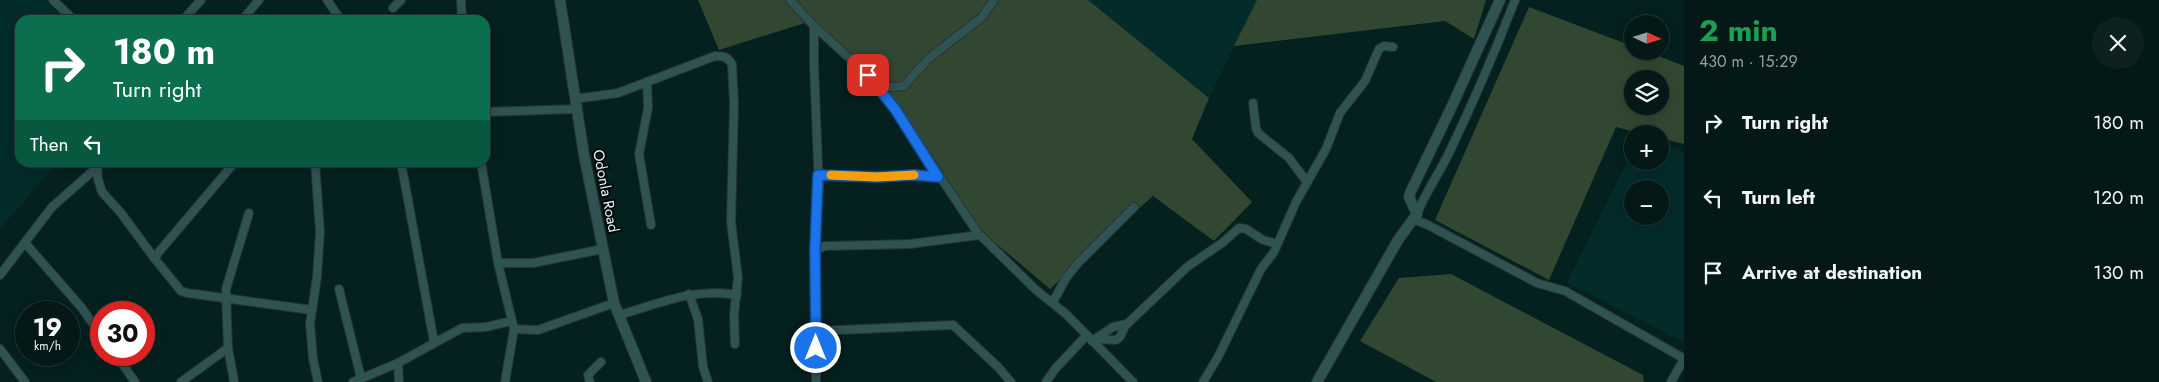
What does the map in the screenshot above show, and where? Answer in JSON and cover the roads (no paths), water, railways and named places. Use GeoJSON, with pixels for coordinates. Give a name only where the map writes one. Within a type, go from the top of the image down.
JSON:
{"type":"FeatureCollection","features":[{"type":"Feature","properties":{"kind":"street"},"geometry":{"type":"LineString","coordinates":[[52,0],[68,15]]}},
{"type":"Feature","properties":{"kind":"street"},"geometry":{"type":"LineString","coordinates":[[188,15],[201,0]]}},
{"type":"Feature","properties":{"kind":"street"},"geometry":{"type":"LineString","coordinates":[[246,15],[259,0]]}},
{"type":"Feature","properties":{"kind":"street"},"geometry":{"type":"LineString","coordinates":[[327,0],[338,15]]}},
{"type":"Feature","properties":{"kind":"street"},"geometry":{"type":"LineString","coordinates":[[393,8],[400,0]]}},
{"type":"Feature","properties":{"kind":"street"},"geometry":{"type":"LineString","coordinates":[[461,0],[462,15]]}},
{"type":"Feature","properties":{"kind":"street","name":"Odonla Road"},"geometry":{"type":"LineString","coordinates":[[560,0],[576,104],[602,249],[614,303],[646,382]]}},
{"type":"Feature","properties":{"kind":"street"},"geometry":{"type":"LineString","coordinates":[[790,0],[814,26],[875,83],[895,109],[938,177],[979,235],[1036,290],[1053,302],[1092,338],[1133,382]]}},
{"type":"Feature","properties":{"kind":"street"},"geometry":{"type":"LineString","coordinates":[[875,83],[881,79],[890,87],[904,86],[928,59],[982,17],[994,0]]}},
{"type":"Feature","properties":{"kind":"street"},"geometry":{"type":"LineString","coordinates":[[1500,0],[1411,190],[1409,197],[1415,217],[1537,283],[1565,291],[1683,359],[1671,382]]}},
{"type":"Feature","properties":{"kind":"street"},"geometry":{"type":"LineString","coordinates":[[1317,382],[1398,240],[1415,217],[1438,177],[1472,106],[1515,0]]}},
{"type":"Feature","properties":{"kind":"street"},"geometry":{"type":"LineString","coordinates":[[814,26],[818,175],[815,250],[816,382]]}},
{"type":"Feature","properties":{"kind":"street"},"geometry":{"type":"LineString","coordinates":[[1203,382],[1218,357],[1261,269],[1274,252],[1326,149],[1340,113],[1365,81],[1379,49],[1384,46],[1393,47]]}},
{"type":"Feature","properties":{"kind":"street"},"geometry":{"type":"LineString","coordinates":[[490,112],[576,104],[618,94],[715,56],[728,58],[732,64],[734,104],[731,222],[738,278],[734,314],[735,344]]}},
{"type":"Feature","properties":{"kind":"street"},"geometry":{"type":"LineString","coordinates":[[648,82],[647,115],[639,154],[651,225]]}},
{"type":"Feature","properties":{"kind":"street"},"geometry":{"type":"LineString","coordinates":[[1253,103],[1258,133],[1290,158],[1308,182]]}},
{"type":"Feature","properties":{"kind":"street"},"geometry":{"type":"LineString","coordinates":[[0,275],[26,244],[52,208],[98,167]]}},
{"type":"Feature","properties":{"kind":"street"},"geometry":{"type":"LineString","coordinates":[[100,167],[98,179],[102,192],[181,291],[226,300],[312,310]]}},
{"type":"Feature","properties":{"kind":"street"},"geometry":{"type":"LineString","coordinates":[[155,259],[231,167]]}},
{"type":"Feature","properties":{"kind":"street"},"geometry":{"type":"LineString","coordinates":[[316,167],[320,232],[311,333],[313,359],[318,382]]}},
{"type":"Feature","properties":{"kind":"street"},"geometry":{"type":"LineString","coordinates":[[402,167],[434,342]]}},
{"type":"Feature","properties":{"kind":"street"},"geometry":{"type":"LineString","coordinates":[[482,167],[498,263],[513,325],[505,382]]}},
{"type":"Feature","properties":{"kind":"street"},"geometry":{"type":"LineString","coordinates":[[818,175],[877,177],[914,175],[938,177]]}},
{"type":"Feature","properties":{"kind":"street"},"geometry":{"type":"LineString","coordinates":[[1053,302],[1066,278],[1078,263],[1134,207]]}},
{"type":"Feature","properties":{"kind":"street"},"geometry":{"type":"LineString","coordinates":[[234,381],[228,348],[226,289],[250,213]]}},
{"type":"Feature","properties":{"kind":"street"},"geometry":{"type":"LineString","coordinates":[[1092,338],[1116,340],[1120,337],[1124,326],[1159,296],[1187,267],[1222,243],[1239,228],[1246,229],[1263,240],[1277,244]]}},
{"type":"Feature","properties":{"kind":"street"},"geometry":{"type":"LineString","coordinates":[[815,250],[825,246],[910,244],[979,235]]}},
{"type":"Feature","properties":{"kind":"street"},"geometry":{"type":"LineString","coordinates":[[26,244],[90,320]]}},
{"type":"Feature","properties":{"kind":"street"},"geometry":{"type":"LineString","coordinates":[[498,263],[532,263],[602,249]]}},
{"type":"Feature","properties":{"kind":"street"},"geometry":{"type":"LineString","coordinates":[[339,289],[357,380],[398,363],[462,328],[513,325],[538,330],[614,303]]}},
{"type":"Feature","properties":{"kind":"street"},"geometry":{"type":"LineString","coordinates":[[619,315],[689,294],[715,292],[737,295]]}},
{"type":"Feature","properties":{"kind":"street"},"geometry":{"type":"LineString","coordinates":[[689,294],[698,319],[703,367],[708,382]]}},
{"type":"Feature","properties":{"kind":"street"},"geometry":{"type":"LineString","coordinates":[[816,331],[954,325],[998,366],[1011,382]]}},
{"type":"Feature","properties":{"kind":"street"},"geometry":{"type":"LineString","coordinates":[[1046,382],[1055,369],[1092,338],[1113,327],[1124,326]]}},
{"type":"Feature","properties":{"kind":"street"},"geometry":{"type":"LineString","coordinates":[[0,348],[25,382]]}},
{"type":"Feature","properties":{"kind":"street"},"geometry":{"type":"LineString","coordinates":[[181,382],[228,348]]}},
{"type":"Feature","properties":{"kind":"street"},"geometry":{"type":"LineString","coordinates":[[590,382],[588,375],[601,362]]}},
{"type":"Feature","properties":{"kind":"street"},"geometry":{"type":"LineString","coordinates":[[398,363],[400,382]]}},
{"type":"Feature","properties":{"kind":"street"},"geometry":{"type":"LineString","coordinates":[[124,366],[135,382]]}}]}
